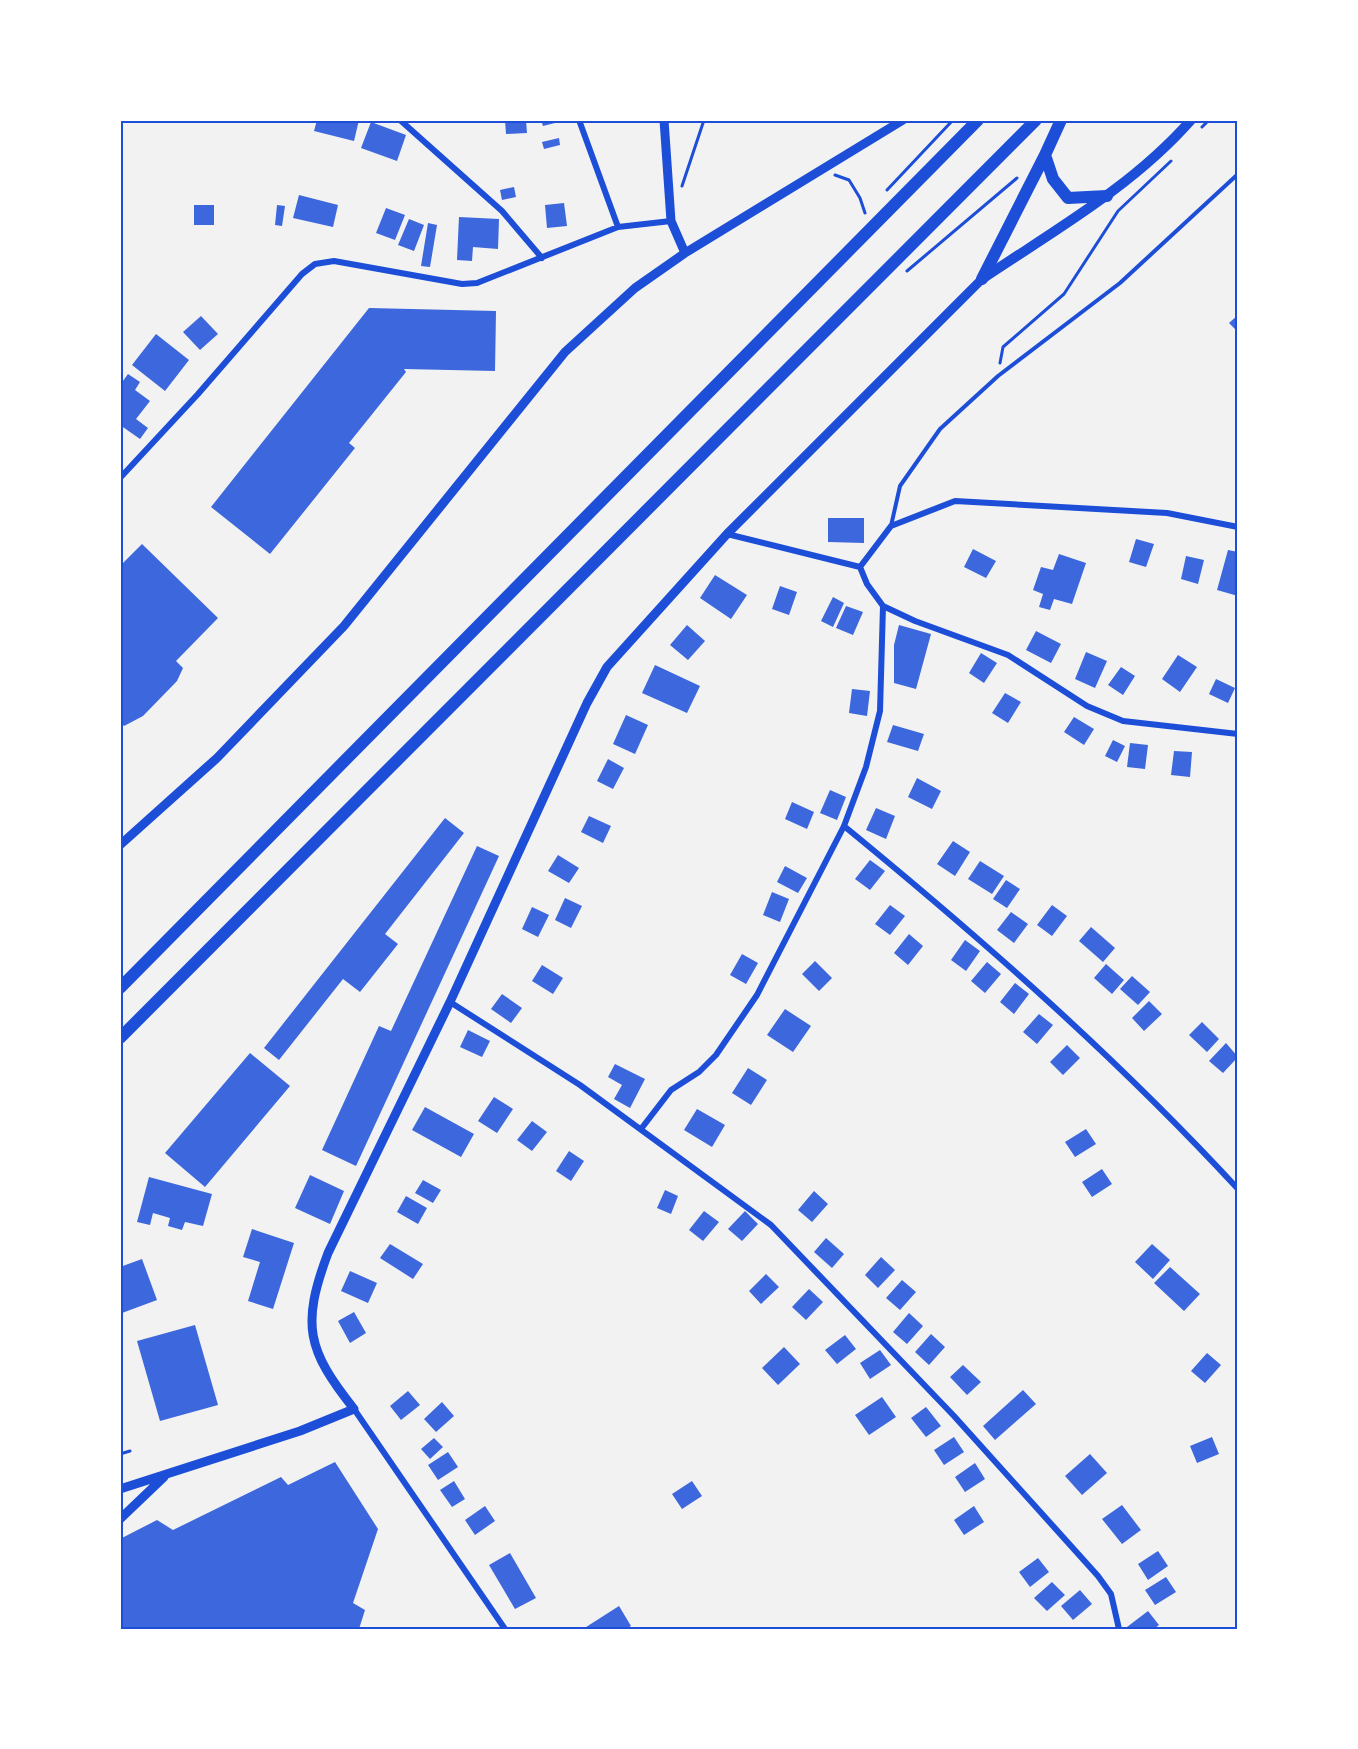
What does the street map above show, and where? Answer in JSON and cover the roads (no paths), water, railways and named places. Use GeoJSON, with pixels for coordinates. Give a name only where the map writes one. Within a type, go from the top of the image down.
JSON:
{"type":"FeatureCollection","features":[{"type":"Feature","properties":{"kind":"main road"},"geometry":{"type":"LineString","coordinates":[[120,988],[978,120]]}},
{"type":"Feature","properties":{"kind":"main road"},"geometry":{"type":"LineString","coordinates":[[120,1038],[1036,120]]}},
{"type":"Feature","properties":{"kind":"main road"},"geometry":{"type":"LineString","coordinates":[[982,279],[1061,120]]}},
{"type":"Feature","properties":{"kind":"main road"},"geometry":{"type":"LineString","coordinates":[[982,279],[1107,196],[1170,145],[1191,120]]}},
{"type":"Feature","properties":{"kind":"main road"},"geometry":{"type":"LineString","coordinates":[[1045,155],[1053,179],[1068,198],[1107,196]]}},
{"type":"Feature","properties":{"kind":"street"},"geometry":{"type":"LineString","coordinates":[[400,120],[502,211],[542,258]]}},
{"type":"Feature","properties":{"kind":"street"},"geometry":{"type":"LineString","coordinates":[[579,120],[618,227]]}},
{"type":"Feature","properties":{"kind":"street"},"geometry":{"type":"LineString","coordinates":[[664,120],[670,221],[686,253]]}},
{"type":"Feature","properties":{"kind":"street"},"geometry":{"type":"LineString","coordinates":[[120,845],[217,758],[337,634],[565,352],[635,288],[686,253],[903,120]]}},
{"type":"Feature","properties":{"kind":"street"},"geometry":{"type":"LineString","coordinates":[[120,478],[198,394],[302,274],[315,264],[334,261],[462,284],[477,283],[618,227],[670,221]]}},
{"type":"Feature","properties":{"kind":"street"},"geometry":{"type":"LineString","coordinates":[[505,1629],[354,1409],[327,1375],[313,1340],[311,1315],[316,1284],[328,1253],[450,1002],[587,703],[607,667],[727,534],[982,279]]}},
{"type":"Feature","properties":{"kind":"street"},"geometry":{"type":"LineString","coordinates":[[860,567],[891,526],[955,501],[1167,513],[1238,527]]}},
{"type":"Feature","properties":{"kind":"street"},"geometry":{"type":"LineString","coordinates":[[727,534],[860,567]]}},
{"type":"Feature","properties":{"kind":"street"},"geometry":{"type":"LineString","coordinates":[[860,567],[867,584],[883,606],[915,621],[1008,655],[1087,706],[1123,721],[1238,734]]}},
{"type":"Feature","properties":{"kind":"street"},"geometry":{"type":"LineString","coordinates":[[641,1130],[671,1090],[699,1072],[716,1055],[757,995],[844,826],[866,767],[880,711],[883,606]]}},
{"type":"Feature","properties":{"kind":"street"},"geometry":{"type":"LineString","coordinates":[[844,826],[951,913],[1090,1037],[1238,1189]]}},
{"type":"Feature","properties":{"kind":"street"},"geometry":{"type":"LineString","coordinates":[[450,1002],[580,1085],[771,1225],[930,1391],[1098,1576],[1111,1594],[1119,1629]]}},
{"type":"Feature","properties":{"kind":"street"},"geometry":{"type":"LineString","coordinates":[[120,1489],[300,1431],[354,1409]]}},
{"type":"Feature","properties":{"kind":"street"},"geometry":{"type":"LineString","coordinates":[[120,1519],[165,1475]]}},
{"type":"Feature","properties":{"kind":"lane"},"geometry":{"type":"LineString","coordinates":[[891,526],[900,486],[940,429],[998,376],[1120,283],[1238,174]]}}]}
